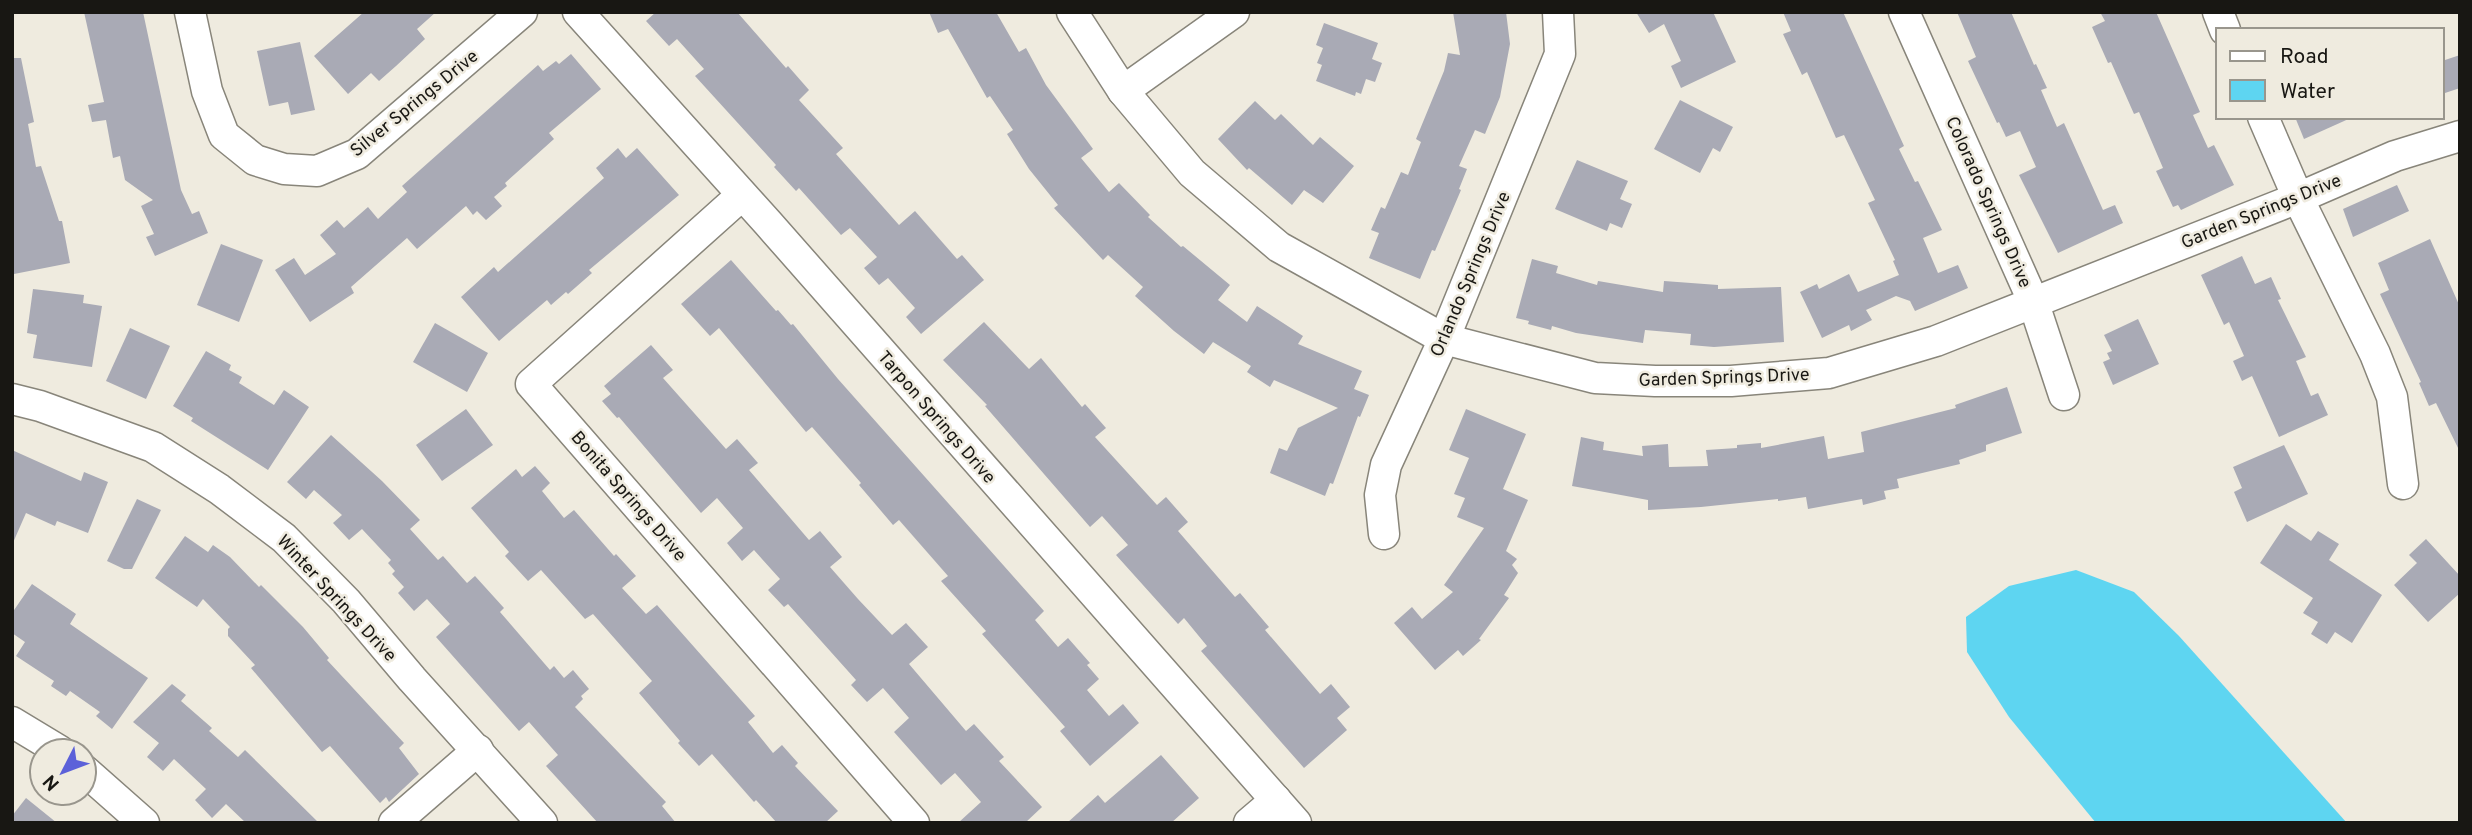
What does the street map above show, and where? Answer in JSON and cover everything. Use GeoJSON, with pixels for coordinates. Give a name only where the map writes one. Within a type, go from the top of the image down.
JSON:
{"type":"FeatureCollection","features":[{"type":"Feature","properties":{"kind":"street","name":"Silver Springs Drive"},"geometry":{"type":"LineString","coordinates":[[190,12],[207,91],[224,135],[255,160],[284,169],[317,170],[357,155],[522,12]]}},
{"type":"Feature","properties":{"kind":"street","name":"Tarpon Springs Drive"},"geometry":{"type":"LineString","coordinates":[[578,12],[1296,823]]}},
{"type":"Feature","properties":{"kind":"street","name":"Garden Springs Drive"},"geometry":{"type":"LineString","coordinates":[[1072,12],[1123,91],[1192,173],[1279,247],[1444,339],[1595,378],[1655,382],[1731,381],[1829,373],[1936,341],[2298,198],[2395,156],[2460,136]]}},
{"type":"Feature","properties":{"kind":"street"},"geometry":{"type":"LineString","coordinates":[[1123,91],[1234,12]]}},
{"type":"Feature","properties":{"kind":"street","name":"Orlando Springs Drive"},"geometry":{"type":"LineString","coordinates":[[1384,534],[1380,495],[1386,465],[1444,339],[1560,54],[1558,12]]}},
{"type":"Feature","properties":{"kind":"street","name":"Colorado Springs Drive"},"geometry":{"type":"LineString","coordinates":[[1904,12],[2033,301],[2064,395]]}},
{"type":"Feature","properties":{"kind":"street"},"geometry":{"type":"LineString","coordinates":[[2264,119],[2298,198],[2375,354],[2392,397],[2403,484]]}},
{"type":"Feature","properties":{"kind":"street","name":"Bonita Springs Drive"},"geometry":{"type":"LineString","coordinates":[[742,195],[531,384],[914,823]]}},
{"type":"Feature","properties":{"kind":"street","name":"Winter Springs Drive"},"geometry":{"type":"LineString","coordinates":[[12,399],[40,406],[153,447],[219,489],[284,538],[346,601],[412,679],[542,823]]}},
{"type":"Feature","properties":{"kind":"street"},"geometry":{"type":"LineString","coordinates":[[12,722],[37,737]]}},
{"type":"Feature","properties":{"kind":"street"},"geometry":{"type":"LineString","coordinates":[[394,823],[478,750]]}},
{"type":"Feature","properties":{"kind":"street"},"geometry":{"type":"LineString","coordinates":[[98,782],[144,823]]}},
{"type":"Feature","properties":{"kind":"street"},"geometry":{"type":"LineString","coordinates":[[1249,823],[1276,800]]}},
{"type":"Feature","properties":{"kind":"water"},"geometry":{"type":"Polygon","coordinates":[[[2076,570],[2134,592],[2179,636],[2347,823],[2096,823],[2009,717],[1967,652],[1966,617],[2009,586],[2076,570]]]}},
{"type":"Feature","properties":{"kind":"building"},"geometry":{"type":"Polygon","coordinates":[[[84,12],[143,12],[181,190],[192,214],[199,211],[208,233],[155,256],[146,237],[154,234],[141,206],[153,200],[125,180],[120,156],[113,158],[106,120],[92,122],[88,105],[104,102],[84,12]]]}},
{"type":"Feature","properties":{"kind":"building"},"geometry":{"type":"Polygon","coordinates":[[[364,12],[436,12],[417,29],[425,39],[379,81],[371,73],[348,94],[314,56],[364,12]]]}},
{"type":"Feature","properties":{"kind":"building"},"geometry":{"type":"Polygon","coordinates":[[[656,12],[737,12],[809,90],[799,100],[843,148],[836,154],[899,225],[915,211],[957,259],[962,255],[984,280],[921,334],[906,317],[915,308],[888,278],[879,285],[864,268],[877,257],[850,228],[841,235],[799,188],[796,191],[774,167],[776,165],[695,76],[704,69],[677,39],[669,46],[646,21],[656,12]]]}},
{"type":"Feature","properties":{"kind":"building"},"geometry":{"type":"Polygon","coordinates":[[[929,12],[996,12],[1019,52],[1026,48],[1046,85],[1093,149],[1081,158],[1109,192],[1119,183],[1150,215],[1148,217],[1230,285],[1218,300],[1247,322],[1257,306],[1303,336],[1298,344],[1362,371],[1354,389],[1369,395],[1360,417],[1358,416],[1333,484],[1330,483],[1325,496],[1270,473],[1279,448],[1287,451],[1298,428],[1338,408],[1274,380],[1270,387],[1247,372],[1251,366],[1213,342],[1204,354],[1135,296],[1143,287],[1108,255],[1103,260],[1054,208],[1058,205],[1029,169],[1007,134],[1013,130],[990,96],[987,98],[948,29],[938,33],[929,12]]]}},
{"type":"Feature","properties":{"kind":"building"},"geometry":{"type":"Polygon","coordinates":[[[1453,12],[1506,12],[1510,44],[1500,97],[1485,134],[1475,130],[1459,166],[1467,169],[1459,189],[1461,190],[1420,279],[1369,258],[1379,233],[1371,230],[1381,207],[1385,209],[1401,172],[1408,175],[1421,142],[1416,139],[1444,71],[1448,53],[1460,55],[1453,12]]]}},
{"type":"Feature","properties":{"kind":"building"},"geometry":{"type":"Polygon","coordinates":[[[1636,12],[1713,12],[1736,62],[1681,88],[1671,66],[1681,61],[1664,24],[1649,33],[1636,12]]]}},
{"type":"Feature","properties":{"kind":"building"},"geometry":{"type":"Polygon","coordinates":[[[1783,12],[1843,12],[1904,146],[1899,149],[1942,230],[1923,238],[1938,273],[1958,265],[1968,288],[1915,311],[1910,301],[1896,296],[1866,310],[1872,320],[1851,331],[1849,325],[1822,338],[1800,292],[1817,284],[1819,289],[1849,274],[1858,292],[1899,275],[1893,261],[1895,260],[1868,203],[1875,200],[1844,135],[1836,138],[1807,72],[1802,75],[1783,34],[1791,31],[1783,12]]]}},
{"type":"Feature","properties":{"kind":"building"},"geometry":{"type":"Polygon","coordinates":[[[1957,12],[2011,12],[2047,88],[2041,90],[2057,127],[2064,123],[2103,210],[2115,205],[2123,223],[2058,253],[2019,175],[2036,167],[2020,131],[2006,137],[1999,122],[1997,123],[1968,61],[1976,57],[1957,12]]]}},
{"type":"Feature","properties":{"kind":"building"},"geometry":{"type":"Polygon","coordinates":[[[2100,12],[2156,12],[2200,112],[2193,115],[2208,148],[2214,145],[2234,185],[2181,210],[2178,205],[2173,207],[2156,171],[2163,168],[2139,112],[2134,114],[2092,27],[2105,21],[2100,12]]]}},
{"type":"Feature","properties":{"kind":"building"},"geometry":{"type":"Polygon","coordinates":[[[1324,23],[1378,43],[1372,59],[1382,63],[1375,82],[1366,79],[1361,94],[1356,92],[1355,96],[1316,81],[1322,65],[1317,63],[1323,48],[1316,45],[1324,23]]]}},
{"type":"Feature","properties":{"kind":"building"},"geometry":{"type":"Polygon","coordinates":[[[300,42],[315,110],[291,115],[288,102],[269,106],[257,51],[300,42]]]}},
{"type":"Feature","properties":{"kind":"building"},"geometry":{"type":"Polygon","coordinates":[[[571,54],[601,89],[549,133],[554,139],[505,183],[507,186],[494,197],[502,206],[486,220],[477,211],[473,215],[466,206],[417,249],[407,238],[351,287],[354,293],[310,322],[275,270],[294,258],[305,275],[336,254],[320,235],[337,220],[344,228],[368,207],[378,219],[407,192],[402,186],[538,65],[543,71],[556,61],[559,64],[571,54]]]}},
{"type":"Feature","properties":{"kind":"building"},"geometry":{"type":"Polygon","coordinates":[[[2460,55],[2460,88],[2444,93],[2444,60],[2460,55]]]}},
{"type":"Feature","properties":{"kind":"building"},"geometry":{"type":"Polygon","coordinates":[[[12,58],[21,58],[34,122],[28,124],[36,167],[41,166],[59,221],[62,221],[70,263],[14,274],[12,264],[12,58]]]}},
{"type":"Feature","properties":{"kind":"building"},"geometry":{"type":"Polygon","coordinates":[[[1680,100],[1733,127],[1720,152],[1713,148],[1700,173],[1654,149],[1680,100]]]}},
{"type":"Feature","properties":{"kind":"building"},"geometry":{"type":"Polygon","coordinates":[[[1255,101],[1275,120],[1281,114],[1313,145],[1320,137],[1354,166],[1323,203],[1304,190],[1292,205],[1249,168],[1247,170],[1218,139],[1255,101]]]}},
{"type":"Feature","properties":{"kind":"building"},"geometry":{"type":"Polygon","coordinates":[[[2296,119],[2349,119],[2304,139],[2296,119]]]}},
{"type":"Feature","properties":{"kind":"building"},"geometry":{"type":"Polygon","coordinates":[[[618,148],[626,158],[637,148],[679,195],[589,270],[592,273],[568,294],[566,292],[551,305],[547,300],[499,341],[461,297],[494,267],[498,272],[604,178],[596,168],[618,148]]]}},
{"type":"Feature","properties":{"kind":"building"},"geometry":{"type":"Polygon","coordinates":[[[1577,160],[1628,181],[1620,199],[1632,204],[1622,228],[1610,223],[1607,231],[1555,209],[1577,160]]]}},
{"type":"Feature","properties":{"kind":"building"},"geometry":{"type":"Polygon","coordinates":[[[2397,185],[2409,211],[2353,237],[2343,209],[2397,185]]]}},
{"type":"Feature","properties":{"kind":"building"},"geometry":{"type":"Polygon","coordinates":[[[2430,239],[2460,307],[2460,452],[2436,403],[2429,406],[2419,383],[2421,382],[2380,294],[2389,290],[2378,263],[2430,239]]]}},
{"type":"Feature","properties":{"kind":"building"},"geometry":{"type":"Polygon","coordinates":[[[221,244],[263,260],[239,322],[197,305],[221,244]]]}},
{"type":"Feature","properties":{"kind":"building"},"geometry":{"type":"Polygon","coordinates":[[[2242,256],[2255,284],[2271,277],[2281,299],[2278,300],[2306,357],[2296,361],[2311,396],[2318,393],[2328,415],[2279,437],[2252,376],[2242,381],[2233,361],[2244,356],[2229,322],[2224,325],[2201,275],[2242,256]]]}},
{"type":"Feature","properties":{"kind":"building"},"geometry":{"type":"Polygon","coordinates":[[[1532,259],[1558,266],[1556,273],[1597,285],[1598,281],[1663,292],[1664,281],[1718,285],[1718,289],[1781,287],[1784,342],[1714,347],[1690,345],[1691,334],[1645,330],[1643,343],[1576,333],[1552,326],[1551,330],[1528,324],[1529,321],[1516,318],[1532,259]]]}},
{"type":"Feature","properties":{"kind":"building"},"geometry":{"type":"Polygon","coordinates":[[[731,260],[776,311],[793,324],[838,379],[1044,611],[1035,620],[1058,647],[1068,638],[1090,663],[1087,665],[1099,679],[1087,690],[1109,716],[1123,704],[1139,723],[1090,766],[1060,731],[1065,727],[982,634],[986,631],[941,581],[948,576],[899,520],[893,525],[812,427],[806,432],[719,328],[710,336],[681,304],[731,260]]]}},
{"type":"Feature","properties":{"kind":"building"},"geometry":{"type":"Polygon","coordinates":[[[33,289],[84,295],[83,303],[102,306],[92,367],[33,358],[37,335],[27,333],[33,289]]]}},
{"type":"Feature","properties":{"kind":"building"},"geometry":{"type":"Polygon","coordinates":[[[2138,319],[2159,364],[2113,385],[2103,362],[2110,359],[2107,353],[2112,351],[2104,335],[2138,319]]]}},
{"type":"Feature","properties":{"kind":"building"},"geometry":{"type":"Polygon","coordinates":[[[984,322],[1029,369],[1041,358],[1082,407],[1085,404],[1106,428],[1095,437],[1157,505],[1166,497],[1188,522],[1178,531],[1235,597],[1240,593],[1269,627],[1265,630],[1320,694],[1331,684],[1350,707],[1337,718],[1347,730],[1304,768],[1201,651],[1207,646],[1184,618],[1178,624],[1116,555],[1128,545],[1102,516],[1090,527],[985,406],[987,405],[943,360],[984,322]]]}},
{"type":"Feature","properties":{"kind":"building"},"geometry":{"type":"Polygon","coordinates":[[[435,323],[488,353],[467,392],[413,362],[435,323]]]}},
{"type":"Feature","properties":{"kind":"building"},"geometry":{"type":"Polygon","coordinates":[[[130,328],[170,346],[146,399],[106,381],[130,328]]]}},
{"type":"Feature","properties":{"kind":"building"},"geometry":{"type":"Polygon","coordinates":[[[651,345],[673,370],[663,378],[726,449],[737,439],[758,463],[749,470],[809,540],[820,531],[842,557],[830,567],[858,599],[892,635],[906,623],[928,647],[909,664],[966,731],[974,724],[1004,757],[999,761],[1042,807],[1025,823],[958,823],[981,802],[955,773],[941,785],[894,732],[909,718],[883,688],[867,702],[851,685],[856,680],[788,604],[784,607],[768,590],[780,579],[754,550],[742,561],[727,543],[743,528],[717,498],[701,513],[619,417],[602,401],[611,394],[604,386],[651,345]]]}},
{"type":"Feature","properties":{"kind":"building"},"geometry":{"type":"Polygon","coordinates":[[[206,351],[231,365],[229,370],[242,377],[239,383],[274,405],[284,390],[309,407],[268,470],[191,421],[193,418],[173,406],[206,351]]]}},
{"type":"Feature","properties":{"kind":"building"},"geometry":{"type":"Polygon","coordinates":[[[2007,387],[2022,433],[1986,445],[1986,451],[1959,460],[1960,464],[1897,479],[1899,488],[1884,491],[1886,499],[1863,505],[1862,499],[1808,509],[1806,497],[1648,510],[1648,500],[1572,486],[1581,437],[1604,442],[1603,450],[1643,456],[1642,446],[1668,444],[1669,467],[1708,466],[1706,450],[1761,443],[1761,448],[1824,436],[1828,459],[1864,452],[1861,432],[1956,408],[1955,405],[2007,387]]]}},
{"type":"Feature","properties":{"kind":"building"},"geometry":{"type":"Polygon","coordinates":[[[466,409],[493,445],[442,481],[416,445],[466,409]]]}},
{"type":"Feature","properties":{"kind":"building"},"geometry":{"type":"Polygon","coordinates":[[[1466,409],[1526,434],[1503,489],[1528,500],[1506,551],[1517,559],[1512,565],[1518,573],[1504,595],[1509,598],[1479,639],[1481,640],[1463,656],[1458,650],[1435,670],[1394,623],[1412,607],[1422,619],[1453,592],[1444,585],[1484,528],[1457,517],[1465,498],[1454,494],[1469,458],[1449,450],[1466,409]]]}},
{"type":"Feature","properties":{"kind":"building"},"geometry":{"type":"Polygon","coordinates":[[[331,435],[420,520],[410,529],[438,560],[443,556],[467,583],[475,576],[504,608],[500,612],[550,670],[554,666],[564,678],[573,670],[589,689],[575,707],[666,802],[662,806],[676,823],[598,823],[546,766],[558,755],[529,722],[519,731],[436,637],[450,624],[427,599],[414,611],[398,593],[404,587],[392,574],[395,571],[388,563],[391,560],[362,529],[349,540],[333,523],[342,515],[314,490],[306,499],[287,482],[331,435]]]}},
{"type":"Feature","properties":{"kind":"building"},"geometry":{"type":"Polygon","coordinates":[[[2284,445],[2308,494],[2247,522],[2234,492],[2242,488],[2233,467],[2284,445]]]}},
{"type":"Feature","properties":{"kind":"building"},"geometry":{"type":"Polygon","coordinates":[[[12,450],[81,481],[84,472],[108,482],[88,533],[57,521],[55,526],[26,513],[12,545],[12,450]]]}},
{"type":"Feature","properties":{"kind":"building"},"geometry":{"type":"Polygon","coordinates":[[[535,466],[550,483],[542,491],[564,518],[574,510],[614,556],[616,554],[636,576],[622,588],[646,614],[657,605],[755,716],[748,722],[773,753],[782,745],[798,763],[795,766],[838,811],[825,823],[777,823],[756,800],[754,802],[712,754],[699,766],[639,693],[652,681],[593,614],[585,619],[541,570],[528,581],[505,556],[509,552],[471,508],[516,469],[522,477],[535,466]]]}},
{"type":"Feature","properties":{"kind":"building"},"geometry":{"type":"Polygon","coordinates":[[[137,499],[161,510],[132,569],[124,569],[107,561],[137,499]]]}},
{"type":"Feature","properties":{"kind":"building"},"geometry":{"type":"Polygon","coordinates":[[[2286,524],[2311,541],[2318,531],[2339,544],[2329,560],[2382,595],[2352,643],[2335,632],[2327,644],[2311,634],[2318,622],[2303,613],[2313,598],[2260,563],[2286,524]]]}},
{"type":"Feature","properties":{"kind":"building"},"geometry":{"type":"Polygon","coordinates":[[[185,536],[208,552],[213,545],[230,557],[259,587],[261,585],[303,627],[329,658],[327,660],[404,743],[399,748],[419,774],[389,802],[386,797],[380,803],[330,746],[322,752],[251,668],[255,665],[228,636],[230,627],[203,599],[197,607],[155,578],[185,536]]]}},
{"type":"Feature","properties":{"kind":"building"},"geometry":{"type":"Polygon","coordinates":[[[2426,539],[2460,576],[2460,593],[2428,622],[2394,585],[2417,563],[2409,555],[2426,539]]]}},
{"type":"Feature","properties":{"kind":"building"},"geometry":{"type":"Polygon","coordinates":[[[32,584],[76,614],[70,624],[148,678],[112,729],[96,716],[100,712],[70,691],[66,696],[51,686],[54,681],[16,656],[25,642],[12,633],[12,613],[32,584]]]}},
{"type":"Feature","properties":{"kind":"building"},"geometry":{"type":"Polygon","coordinates":[[[172,684],[186,695],[181,701],[212,728],[209,731],[238,757],[245,750],[319,823],[246,823],[226,804],[212,818],[195,800],[206,789],[174,759],[163,771],[147,757],[159,743],[133,722],[172,684]]]}},
{"type":"Feature","properties":{"kind":"building"},"geometry":{"type":"Polygon","coordinates":[[[1161,755],[1199,798],[1171,823],[1067,823],[1098,795],[1105,803],[1161,755]]]}},
{"type":"Feature","properties":{"kind":"building"},"geometry":{"type":"Polygon","coordinates":[[[26,798],[28,807],[37,807],[57,823],[12,823],[12,816],[26,798]]]}}]}
